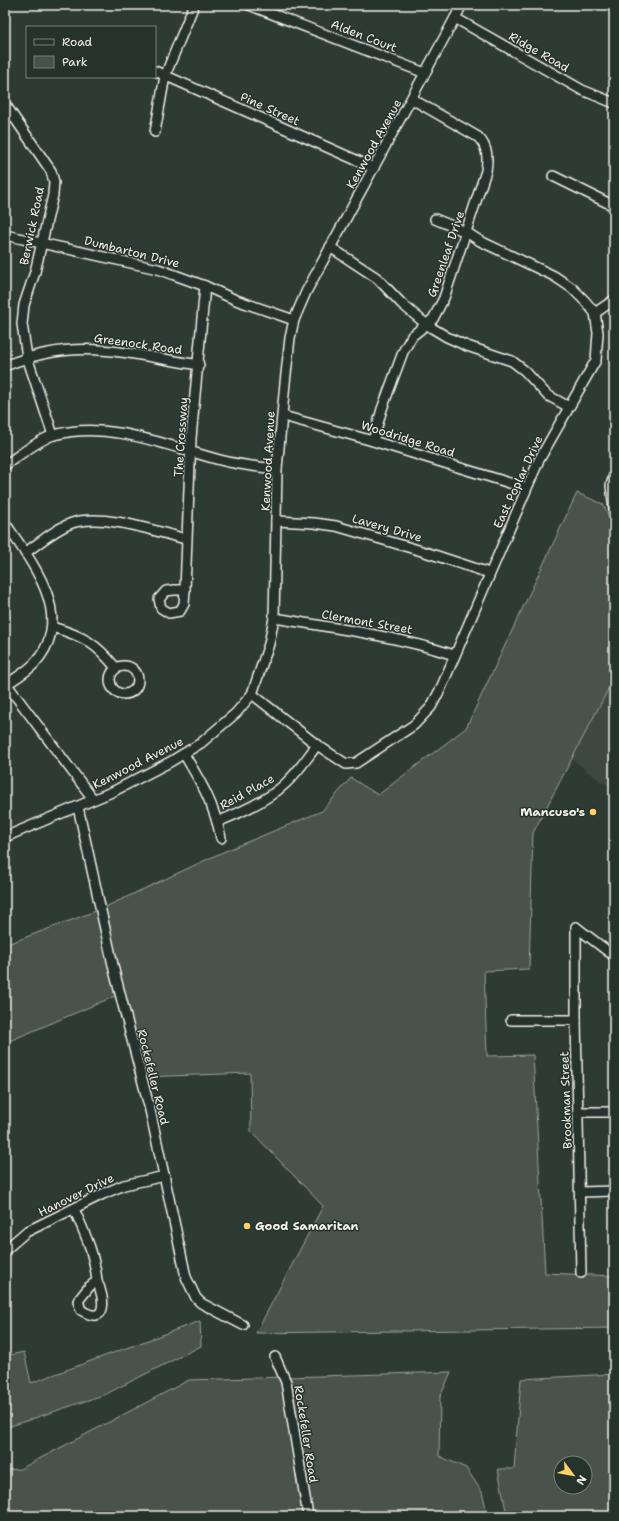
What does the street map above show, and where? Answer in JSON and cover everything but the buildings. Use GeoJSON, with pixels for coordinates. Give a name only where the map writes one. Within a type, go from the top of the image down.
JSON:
{"type":"FeatureCollection","features":[{"type":"Feature","properties":{"kind":"street"},"geometry":{"type":"LineString","coordinates":[[155,132],[165,76],[194,5]]}},
{"type":"Feature","properties":{"kind":"street","name":"Alden Court"},"geometry":{"type":"LineString","coordinates":[[249,5],[425,73]]}},
{"type":"Feature","properties":{"kind":"street","name":"Kenwood Avenue"},"geometry":{"type":"LineString","coordinates":[[5,837],[114,791],[184,754],[201,743],[236,713],[252,694],[269,644],[274,618],[277,469],[287,357],[294,320],[306,292],[330,247],[462,5]]}},
{"type":"Feature","properties":{"kind":"street","name":"Ridge Road"},"geometry":{"type":"LineString","coordinates":[[455,18],[582,90],[614,103]]}},
{"type":"Feature","properties":{"kind":"street","name":"Pine Street"},"geometry":{"type":"LineString","coordinates":[[156,72],[374,168]]}},
{"type":"Feature","properties":{"kind":"street","name":"Greenleaf Drive"},"geometry":{"type":"LineString","coordinates":[[373,441],[382,409],[403,351],[412,336],[428,325],[438,312],[444,298],[486,171],[487,154],[485,145],[473,133],[412,99]]}},
{"type":"Feature","properties":{"kind":"street","name":"Berwick Road"},"geometry":{"type":"LineString","coordinates":[[5,104],[51,171],[54,182],[53,195],[22,324],[27,357],[52,435]]}},
{"type":"Feature","properties":{"kind":"street"},"geometry":{"type":"LineString","coordinates":[[553,176],[614,206]]}},
{"type":"Feature","properties":{"kind":"street"},"geometry":{"type":"LineString","coordinates":[[435,219],[466,232],[480,241],[561,280],[577,293],[595,313],[614,300]]}},
{"type":"Feature","properties":{"kind":"street","name":"Dumbarton Drive"},"geometry":{"type":"LineString","coordinates":[[5,235],[158,269],[205,286],[236,300],[294,320]]}},
{"type":"Feature","properties":{"kind":"street"},"geometry":{"type":"LineString","coordinates":[[330,247],[377,278],[402,304],[428,325],[447,337],[467,346],[512,361],[525,371],[547,395],[569,407]]}},
{"type":"Feature","properties":{"kind":"street","name":"The Crossway"},"geometry":{"type":"LineString","coordinates":[[185,590],[191,438],[199,365],[205,286]]}},
{"type":"Feature","properties":{"kind":"street","name":"East Poplar Drive"},"geometry":{"type":"LineString","coordinates":[[317,745],[346,764],[356,763],[396,738],[424,715],[441,688],[489,573],[545,448],[596,360],[598,333],[595,313]]}},
{"type":"Feature","properties":{"kind":"street","name":"Greenock Road"},"geometry":{"type":"LineString","coordinates":[[5,366],[27,357],[48,352],[84,348],[129,352],[199,365]]}},
{"type":"Feature","properties":{"kind":"street","name":"Woodridge Road"},"geometry":{"type":"LineString","coordinates":[[282,416],[373,441],[526,488]]}},
{"type":"Feature","properties":{"kind":"street"},"geometry":{"type":"LineString","coordinates":[[5,465],[52,435],[75,431],[124,434],[222,461],[277,469]]}},
{"type":"Feature","properties":{"kind":"street"},"geometry":{"type":"LineString","coordinates":[[614,476],[611,485],[614,510]]}},
{"type":"Feature","properties":{"kind":"street"},"geometry":{"type":"LineString","coordinates":[[25,553],[66,526],[91,519],[114,522],[186,539]]}},
{"type":"Feature","properties":{"kind":"street","name":"Lavery Drive"},"geometry":{"type":"LineString","coordinates":[[276,521],[336,526],[425,552],[489,573]]}},
{"type":"Feature","properties":{"kind":"street"},"geometry":{"type":"LineString","coordinates":[[5,523],[25,553],[50,601],[52,627],[44,651],[34,664],[6,683],[93,800]]}},
{"type":"Feature","properties":{"kind":"street","name":"Clermont Street"},"geometry":{"type":"LineString","coordinates":[[274,618],[420,643],[454,655]]}},
{"type":"Feature","properties":{"kind":"street"},"geometry":{"type":"LineString","coordinates":[[52,627],[77,634],[92,642],[116,668]]}},
{"type":"Feature","properties":{"kind":"street"},"geometry":{"type":"LineString","coordinates":[[252,694],[317,745]]}},
{"type":"Feature","properties":{"kind":"street","name":"Reid Place"},"geometry":{"type":"LineString","coordinates":[[217,822],[229,818],[259,802],[284,785],[317,745]]}},
{"type":"Feature","properties":{"kind":"street"},"geometry":{"type":"LineString","coordinates":[[184,754],[203,786],[216,815],[221,838]]}},
{"type":"Feature","properties":{"kind":"street","name":"Rockefeller Road"},"geometry":{"type":"LineString","coordinates":[[78,806],[115,974],[165,1176],[186,1277],[191,1290],[201,1303],[243,1325]]}},
{"type":"Feature","properties":{"kind":"street","name":"Brookman Street"},"geometry":{"type":"LineString","coordinates":[[581,1273],[576,1020],[576,927],[614,956]]}},
{"type":"Feature","properties":{"kind":"street"},"geometry":{"type":"LineString","coordinates":[[511,1020],[576,1020]]}},
{"type":"Feature","properties":{"kind":"street"},"geometry":{"type":"LineString","coordinates":[[578,1112],[614,1112]]}},
{"type":"Feature","properties":{"kind":"street","name":"Hanover Drive"},"geometry":{"type":"LineString","coordinates":[[5,1250],[26,1232],[124,1185],[165,1176]]}},
{"type":"Feature","properties":{"kind":"street"},"geometry":{"type":"LineString","coordinates":[[580,1192],[614,1191]]}},
{"type":"Feature","properties":{"kind":"street"},"geometry":{"type":"LineString","coordinates":[[74,1209],[95,1258],[97,1281]]}},
{"type":"Feature","properties":{"kind":"street","name":"Rockefeller Road"},"geometry":{"type":"LineString","coordinates":[[275,1357],[286,1382],[308,1516]]}},
{"type":"Feature","properties":{"kind":"shaded area"},"geometry":{"type":"Polygon","coordinates":[[[614,678],[614,790],[571,758],[614,678]]]}},
{"type":"Feature","properties":{"kind":"green space"},"geometry":{"type":"Polygon","coordinates":[[[577,493],[603,504],[614,527],[614,678],[533,833],[529,969],[484,971],[487,1056],[533,1055],[545,1273],[614,1276],[614,1328],[256,1333],[323,1206],[251,1131],[250,1073],[142,1077],[120,994],[7,1042],[5,1049],[5,945],[101,909],[223,852],[322,811],[351,778],[378,795],[466,728],[577,493]]]}},
{"type":"Feature","properties":{"kind":"green space"},"geometry":{"type":"Polygon","coordinates":[[[200,1321],[201,1346],[106,1394],[5,1428],[5,1356],[24,1352],[31,1383],[200,1321]]]}},
{"type":"Feature","properties":{"kind":"green space"},"geometry":{"type":"Polygon","coordinates":[[[451,1372],[440,1397],[439,1456],[466,1468],[482,1492],[488,1516],[5,1516],[5,1470],[20,1469],[189,1380],[451,1372]]]}},
{"type":"Feature","properties":{"kind":"green space"},"geometry":{"type":"Polygon","coordinates":[[[614,1374],[614,1516],[507,1516],[498,1469],[514,1469],[521,1379],[614,1374]]]}},
{"type":"Feature","properties":{"kind":"place","name":"Mancuso's"},"geometry":{"type":"Point","coordinates":[593,812]}},
{"type":"Feature","properties":{"kind":"place","name":"Good Samaritan"},"geometry":{"type":"Point","coordinates":[247,1226]}}]}
